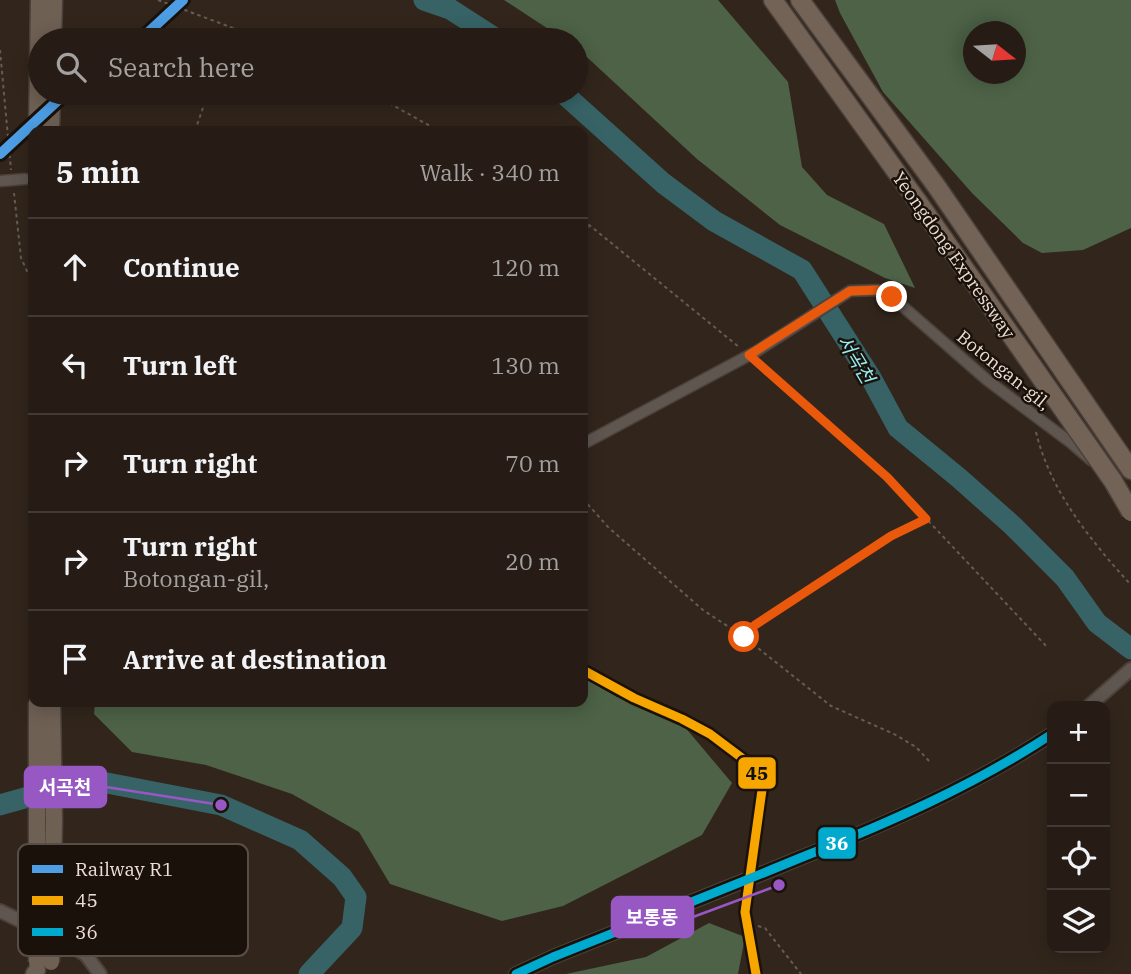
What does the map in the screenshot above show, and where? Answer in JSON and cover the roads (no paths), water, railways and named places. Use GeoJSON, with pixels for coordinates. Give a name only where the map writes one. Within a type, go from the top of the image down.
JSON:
{"type":"FeatureCollection","features":[{"type":"Feature","properties":{"kind":"highway"},"geometry":{"type":"LineString","coordinates":[[39,0],[39,28]]}},
{"type":"Feature","properties":{"kind":"highway"},"geometry":{"type":"LineString","coordinates":[[53,28],[54,0]]}},
{"type":"Feature","properties":{"kind":"highway","name":"Yeongdong Expressway"},"geometry":{"type":"LineString","coordinates":[[773,0],[1114,481],[1131,512]]}},
{"type":"Feature","properties":{"kind":"highway","name":"Yeongdong Expressway"},"geometry":{"type":"LineString","coordinates":[[800,0],[937,187],[1131,470]]}},
{"type":"Feature","properties":{"kind":"highway"},"geometry":{"type":"LineString","coordinates":[[37,105],[37,126]]}},
{"type":"Feature","properties":{"kind":"highway"},"geometry":{"type":"LineString","coordinates":[[51,126],[52,105]]}},
{"type":"Feature","properties":{"kind":"highway"},"geometry":{"type":"LineString","coordinates":[[37,707],[39,844]]}},
{"type":"Feature","properties":{"kind":"highway"},"geometry":{"type":"LineString","coordinates":[[52,707],[52,844]]}},
{"type":"Feature","properties":{"kind":"street"},"geometry":{"type":"LineString","coordinates":[[0,181],[25,179]]}},
{"type":"Feature","properties":{"kind":"street","name":"Botongan-gil,"},"geometry":{"type":"LineString","coordinates":[[588,441],[753,353],[850,291],[878,290],[892,297],[987,380],[1070,442],[1131,494]]}},
{"type":"Feature","properties":{"kind":"street"},"geometry":{"type":"LineString","coordinates":[[1095,701],[1131,669]]}},
{"type":"Feature","properties":{"kind":"street"},"geometry":{"type":"LineString","coordinates":[[588,673],[710,734],[746,761],[758,774],[762,790],[746,917],[756,974]]}},
{"type":"Feature","properties":{"kind":"street"},"geometry":{"type":"LineString","coordinates":[[516,974],[891,821],[970,783],[1016,758],[1047,736]]}},
{"type":"Feature","properties":{"kind":"street"},"geometry":{"type":"LineString","coordinates":[[0,911],[18,920]]}},
{"type":"Feature","properties":{"kind":"street"},"geometry":{"type":"LineString","coordinates":[[87,956],[100,974]]}},
{"type":"Feature","properties":{"kind":"waterway","name":"서곡천"},"geometry":{"type":"LineString","coordinates":[[424,0],[450,9],[479,28]]}},
{"type":"Feature","properties":{"kind":"waterway","name":"서곡천"},"geometry":{"type":"LineString","coordinates":[[576,105],[663,183],[714,221],[802,270],[871,378],[898,428],[1012,525],[1065,578],[1097,623],[1131,649]]}},
{"type":"Feature","properties":{"kind":"waterway","name":"서곡천"},"geometry":{"type":"LineString","coordinates":[[0,805],[78,783],[107,783],[221,805],[300,840],[342,877],[356,897],[352,928],[309,974]]}},
{"type":"Feature","properties":{"kind":"rail line","name":"R1"},"geometry":{"type":"LineString","coordinates":[[153,28],[183,0]]}},
{"type":"Feature","properties":{"kind":"rail line","name":"R1"},"geometry":{"type":"LineString","coordinates":[[30,126],[53,105]]}},
{"type":"Feature","properties":{"kind":"rail line","name":"R1"},"geometry":{"type":"LineString","coordinates":[[0,154],[28,128]]}},
{"type":"Feature","properties":{"kind":"place","name":"서곡천"},"geometry":{"type":"Point","coordinates":[221,805]}},
{"type":"Feature","properties":{"kind":"place","name":"보통동"},"geometry":{"type":"Point","coordinates":[779,885]}}]}
